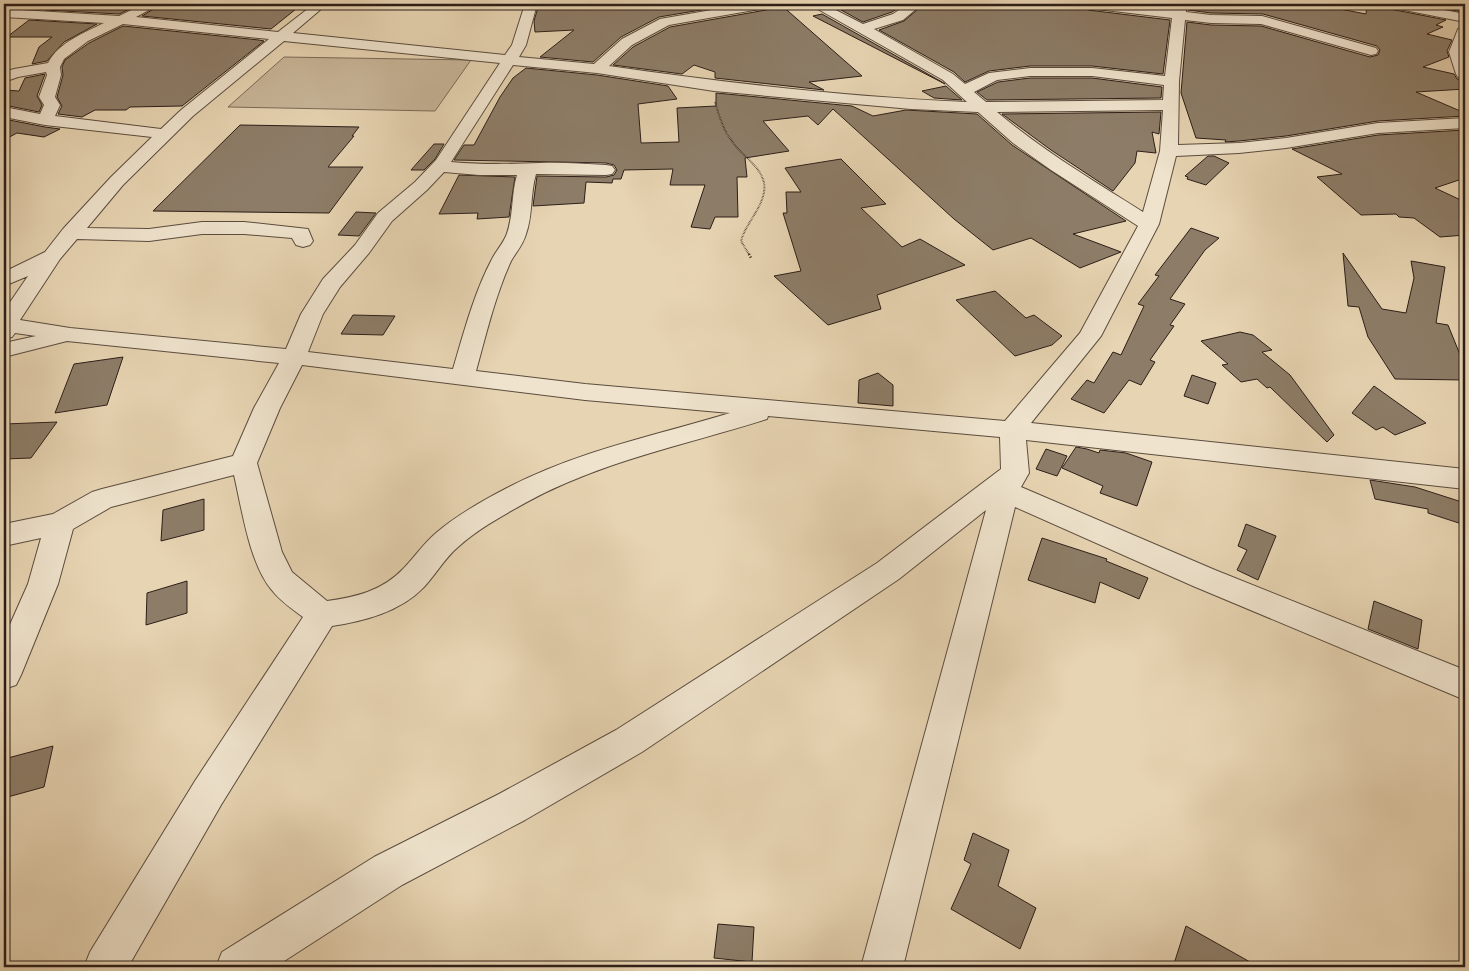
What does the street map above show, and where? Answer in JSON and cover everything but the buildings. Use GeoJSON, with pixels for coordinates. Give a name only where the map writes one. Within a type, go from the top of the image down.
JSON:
{"type":"FeatureCollection","features":[{"type":"Feature","properties":{"kind":"street"},"geometry":{"type":"LineString","coordinates":[[45,120],[52,105],[48,97],[54,75],[53,67],[58,57],[84,38],[154,4]]}},
{"type":"Feature","properties":{"kind":"street"},"geometry":{"type":"LineString","coordinates":[[321,4],[187,113],[117,181],[52,255],[5,327],[70,336],[294,357],[585,392],[769,410],[1012,430],[1465,479]]}},
{"type":"Feature","properties":{"kind":"street"},"geometry":{"type":"LineString","coordinates":[[531,4],[519,45],[440,166],[421,186],[385,217],[362,249],[331,284],[312,314],[294,357],[267,408],[244,463],[267,552],[281,580],[300,598],[322,614],[344,612],[373,604],[402,589],[446,540],[494,507],[540,483],[601,457],[769,410]]}},
{"type":"Feature","properties":{"kind":"street"},"geometry":{"type":"LineString","coordinates":[[597,69],[627,42],[664,22],[766,4]]}},
{"type":"Feature","properties":{"kind":"street"},"geometry":{"type":"LineString","coordinates":[[815,4],[935,69],[965,90],[981,107],[1019,139],[1149,224]]}},
{"type":"Feature","properties":{"kind":"street"},"geometry":{"type":"LineString","coordinates":[[862,29],[898,17],[916,4]]}},
{"type":"Feature","properties":{"kind":"street"},"geometry":{"type":"LineString","coordinates":[[1088,4],[1179,10],[1262,20],[1371,51]]}},
{"type":"Feature","properties":{"kind":"street"},"geometry":{"type":"LineString","coordinates":[[1394,4],[1465,18]]}},
{"type":"Feature","properties":{"kind":"street"},"geometry":{"type":"LineString","coordinates":[[882,967],[1010,482],[1012,430],[1090,336],[1149,224],[1169,151],[1179,10]]}},
{"type":"Feature","properties":{"kind":"street"},"geometry":{"type":"LineString","coordinates":[[4,14],[124,20],[281,38],[597,69],[714,86],[911,104],[981,107],[1172,93]]}},
{"type":"Feature","properties":{"kind":"street"},"geometry":{"type":"LineString","coordinates":[[1465,30],[1456,52],[1462,74],[1465,75]]}},
{"type":"Feature","properties":{"kind":"street"},"geometry":{"type":"LineString","coordinates":[[4,78],[14,73],[53,67]]}},
{"type":"Feature","properties":{"kind":"street"},"geometry":{"type":"LineString","coordinates":[[965,90],[994,76],[1030,72],[1092,72],[1172,93]]}},
{"type":"Feature","properties":{"kind":"street"},"geometry":{"type":"LineString","coordinates":[[4,112],[45,120],[165,134]]}},
{"type":"Feature","properties":{"kind":"street"},"geometry":{"type":"LineString","coordinates":[[1169,151],[1239,148],[1286,143],[1378,128],[1465,123]]}},
{"type":"Feature","properties":{"kind":"street"},"geometry":{"type":"LineString","coordinates":[[440,166],[479,170],[528,170],[539,168],[606,170]]}},
{"type":"Feature","properties":{"kind":"street"},"geometry":{"type":"LineString","coordinates":[[462,377],[485,302],[502,259],[510,250],[516,235],[521,216],[523,187],[528,170]]}},
{"type":"Feature","properties":{"kind":"street"},"geometry":{"type":"LineString","coordinates":[[70,234],[149,235],[202,228],[244,228],[301,233],[303,241]]}},
{"type":"Feature","properties":{"kind":"street"},"geometry":{"type":"LineString","coordinates":[[4,280],[52,255]]}},
{"type":"Feature","properties":{"kind":"street"},"geometry":{"type":"LineString","coordinates":[[4,350],[70,336]]}},
{"type":"Feature","properties":{"kind":"street"},"geometry":{"type":"LineString","coordinates":[[4,536],[60,523],[102,499],[244,463]]}},
{"type":"Feature","properties":{"kind":"street"},"geometry":{"type":"LineString","coordinates":[[1010,482],[1204,578],[1465,685]]}},
{"type":"Feature","properties":{"kind":"street"},"geometry":{"type":"LineString","coordinates":[[237,967],[388,871],[512,807],[629,742],[888,571],[1010,482]]}},
{"type":"Feature","properties":{"kind":"street"},"geometry":{"type":"LineString","coordinates":[[4,675],[43,584],[60,523]]}},
{"type":"Feature","properties":{"kind":"street"},"geometry":{"type":"LineString","coordinates":[[105,967],[208,793],[322,614]]}},
{"type":"Feature","properties":{"kind":"path"},"geometry":{"type":"LineString","coordinates":[[714,86],[715,103],[727,134],[764,181],[764,192],[744,228],[741,241],[751,258]]}},
{"type":"Feature","properties":{"kind":"shaded area"},"geometry":{"type":"Polygon","coordinates":[[[284,57],[471,60],[435,111],[228,107],[284,57]]]}}]}
